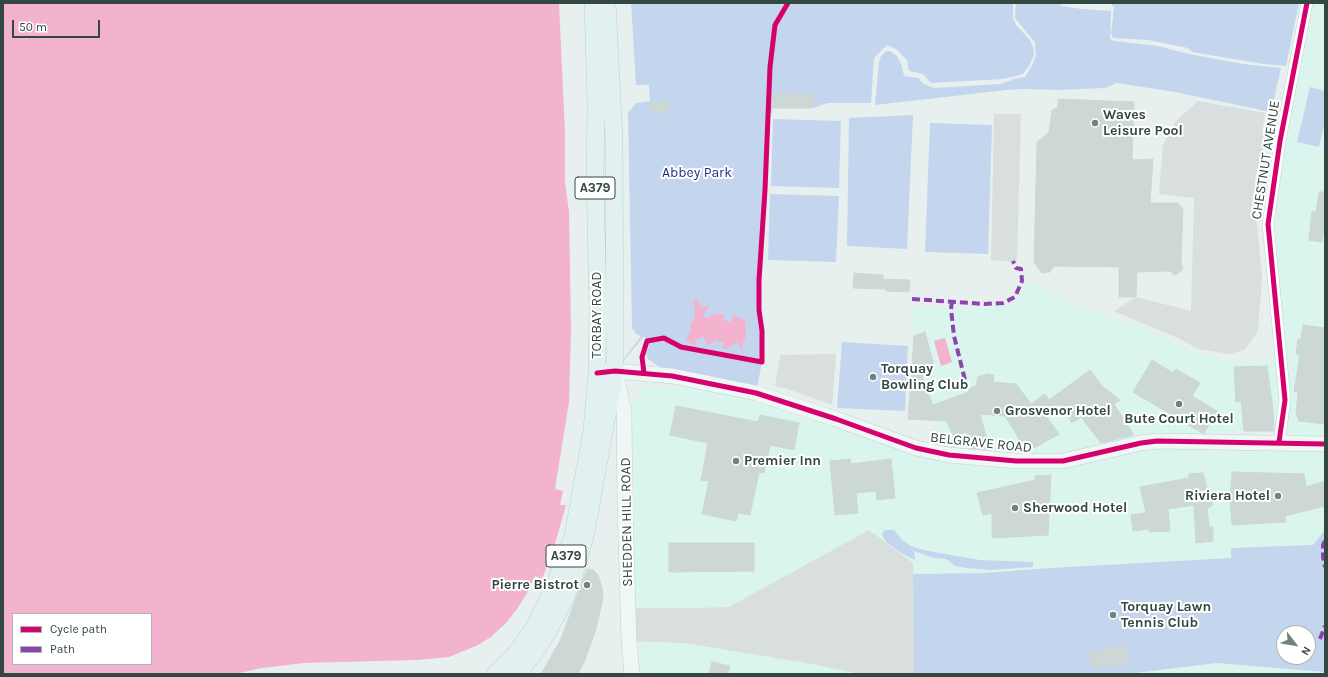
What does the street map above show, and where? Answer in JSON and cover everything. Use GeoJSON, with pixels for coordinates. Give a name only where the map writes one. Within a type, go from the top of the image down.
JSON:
{"type":"FeatureCollection","features":[{"type":"Feature","properties":{"kind":"main road","name":"TORBAY ROAD"},"geometry":{"type":"LineString","coordinates":[[495,674],[513,657],[534,628],[554,587],[573,536],[592,430],[597,374],[598,311],[595,191],[596,104],[593,3]]}},
{"type":"Feature","properties":{"kind":"main road","name":"TORBAY ROAD"},"geometry":{"type":"LineString","coordinates":[[517,674],[535,652],[554,620],[573,579],[586,532],[615,371],[614,139],[607,3]]}},
{"type":"Feature","properties":{"kind":"street","name":"CHESTNUT AVENUE"},"geometry":{"type":"LineString","coordinates":[[1279,442],[1285,400],[1268,224],[1278,158],[1307,3]]}},
{"type":"Feature","properties":{"kind":"street","name":"BELGRAVE ROAD"},"geometry":{"type":"LineString","coordinates":[[597,374],[615,371],[672,376],[756,393],[836,419],[916,448],[948,455],[1016,461],[1063,461],[1141,443],[1157,441],[1325,444]]}},
{"type":"Feature","properties":{"kind":"street","name":"SHEDDEN HILL ROAD"},"geometry":{"type":"LineString","coordinates":[[615,371],[624,411],[629,641],[632,674]]}},
{"type":"Feature","properties":{"kind":"shaded area"},"geometry":{"type":"Polygon","coordinates":[[[3,3],[559,3],[565,133],[565,182],[569,212],[571,331],[569,402],[555,489],[563,491],[560,505],[566,505],[553,551],[542,579],[535,576],[517,609],[506,623],[491,637],[476,646],[449,657],[417,660],[304,663],[262,668],[235,674],[3,674],[3,3]]]}},
{"type":"Feature","properties":{"kind":"shaded area"},"geometry":{"type":"Polygon","coordinates":[[[1313,3],[1325,3],[1325,436],[1300,437],[1292,432],[1286,422],[1288,378],[1281,323],[1273,215],[1313,3]]]}},
{"type":"Feature","properties":{"kind":"shaded area"},"geometry":{"type":"Polygon","coordinates":[[[1198,101],[1265,113],[1262,131],[1265,141],[1255,179],[1255,204],[1262,278],[1258,330],[1244,350],[1230,354],[1198,349],[1180,339],[1114,311],[1136,297],[1191,311],[1194,198],[1159,194],[1163,145],[1175,122],[1198,101]]]}},
{"type":"Feature","properties":{"kind":"shaded area"},"geometry":{"type":"Polygon","coordinates":[[[994,114],[1021,114],[1017,262],[991,260],[994,114]]]}},
{"type":"Feature","properties":{"kind":"shaded area"},"geometry":{"type":"Polygon","coordinates":[[[1031,283],[1080,308],[1141,327],[1197,353],[1231,362],[1275,358],[1280,395],[1275,431],[1174,434],[1135,438],[1065,453],[1040,456],[945,448],[930,396],[913,352],[912,307],[981,309],[1014,303],[1024,286],[1031,283]]]}},
{"type":"Feature","properties":{"kind":"shaded area"},"geometry":{"type":"Polygon","coordinates":[[[693,300],[697,300],[702,307],[709,306],[703,316],[706,318],[715,314],[724,314],[723,320],[731,322],[734,315],[745,320],[746,335],[741,350],[737,342],[727,349],[721,348],[725,343],[715,340],[711,344],[706,345],[706,340],[703,337],[696,340],[695,346],[686,340],[695,316],[693,300]]]}},
{"type":"Feature","properties":{"kind":"shaded area"},"geometry":{"type":"Polygon","coordinates":[[[945,338],[952,362],[941,366],[934,341],[945,338]]]}},
{"type":"Feature","properties":{"kind":"shaded area"},"geometry":{"type":"Polygon","coordinates":[[[836,354],[832,405],[788,389],[775,386],[780,355],[836,354]]]}},
{"type":"Feature","properties":{"kind":"shaded area"},"geometry":{"type":"Polygon","coordinates":[[[670,387],[727,394],[778,407],[934,459],[993,469],[1041,468],[1142,449],[1164,447],[1325,450],[1325,530],[1313,545],[1232,558],[984,573],[913,574],[913,563],[869,530],[729,607],[641,608],[635,600],[633,548],[634,484],[631,414],[633,402],[637,394],[646,388],[670,387]]]}},
{"type":"Feature","properties":{"kind":"shaded area"},"geometry":{"type":"Polygon","coordinates":[[[869,530],[913,563],[914,674],[859,674],[812,664],[685,643],[629,641],[628,608],[729,607],[869,530]]]}},
{"type":"Feature","properties":{"kind":"shaded area"},"geometry":{"type":"Polygon","coordinates":[[[638,641],[685,643],[812,664],[859,674],[641,674],[638,641]]]}},
{"type":"Feature","properties":{"kind":"shaded area"},"geometry":{"type":"Polygon","coordinates":[[[1217,663],[1325,672],[1325,674],[1127,674],[1217,663]]]}},
{"type":"Feature","properties":{"kind":"green space","name":"Abbey Park"},"geometry":{"type":"Polygon","coordinates":[[[631,3],[1013,3],[1013,18],[1016,25],[1030,40],[1033,47],[1034,55],[1023,74],[1003,79],[931,83],[923,74],[909,71],[907,60],[896,49],[887,45],[874,58],[871,103],[828,103],[813,108],[812,94],[772,94],[772,114],[767,113],[766,126],[765,190],[759,280],[762,362],[756,393],[672,376],[648,359],[646,354],[649,347],[644,336],[615,371],[641,336],[636,334],[632,328],[628,113],[636,103],[650,101],[649,85],[636,85],[631,3]]]}},
{"type":"Feature","properties":{"kind":"green space"},"geometry":{"type":"Polygon","coordinates":[[[1016,3],[1060,3],[1061,6],[1111,11],[1110,39],[1115,41],[1158,46],[1189,54],[1243,64],[1281,68],[1271,112],[1175,92],[1117,83],[1105,88],[1007,90],[875,105],[879,62],[881,56],[886,51],[890,51],[897,56],[902,66],[904,76],[918,78],[924,84],[934,88],[1001,84],[1025,77],[1032,66],[1036,55],[1035,42],[1015,18],[1016,3]]]}},
{"type":"Feature","properties":{"kind":"green space"},"geometry":{"type":"Polygon","coordinates":[[[1110,3],[1299,3],[1286,66],[1264,64],[1192,52],[1188,48],[1148,40],[1113,38],[1111,33],[1114,7],[1110,3]]]}},
{"type":"Feature","properties":{"kind":"green space"},"geometry":{"type":"Polygon","coordinates":[[[1310,87],[1325,91],[1325,121],[1319,147],[1297,142],[1310,87]]]}},
{"type":"Feature","properties":{"kind":"green space"},"geometry":{"type":"Polygon","coordinates":[[[913,115],[907,249],[847,246],[849,118],[913,115]]]}},
{"type":"Feature","properties":{"kind":"green space"},"geometry":{"type":"Polygon","coordinates":[[[773,119],[841,121],[839,188],[771,186],[773,119]]]}},
{"type":"Feature","properties":{"kind":"green space"},"geometry":{"type":"Polygon","coordinates":[[[930,123],[992,125],[988,254],[925,252],[930,123]]]}},
{"type":"Feature","properties":{"kind":"green space"},"geometry":{"type":"Polygon","coordinates":[[[770,194],[839,196],[836,262],[768,260],[770,194]]]}},
{"type":"Feature","properties":{"kind":"green space","name":"Torquay Bowling Club"},"geometry":{"type":"Polygon","coordinates":[[[842,342],[908,346],[905,411],[837,408],[842,342]]]}},
{"type":"Feature","properties":{"kind":"green space"},"geometry":{"type":"Polygon","coordinates":[[[885,530],[894,530],[902,540],[911,546],[923,550],[980,560],[1033,562],[1033,567],[991,570],[966,568],[955,566],[946,559],[934,558],[914,551],[915,560],[901,553],[886,542],[882,535],[885,530]]]}},
{"type":"Feature","properties":{"kind":"green space","name":"Torquay Lawn Tennis Club"},"geometry":{"type":"Polygon","coordinates":[[[1325,530],[1325,672],[1217,663],[1127,674],[914,674],[913,574],[984,573],[1231,558],[1231,548],[1313,545],[1325,530]]]}},
{"type":"Feature","properties":{"kind":"building"},"geometry":{"type":"Polygon","coordinates":[[[772,94],[813,94],[813,108],[772,108],[772,94]]]}},
{"type":"Feature","properties":{"kind":"building"},"geometry":{"type":"Polygon","coordinates":[[[1058,99],[1134,102],[1132,160],[1153,159],[1150,203],[1178,203],[1183,209],[1181,263],[1183,269],[1175,275],[1170,271],[1137,272],[1136,297],[1119,297],[1119,267],[1054,266],[1050,272],[1042,273],[1034,262],[1037,142],[1049,132],[1052,110],[1058,107],[1058,99]]]}},
{"type":"Feature","properties":{"kind":"building"},"geometry":{"type":"Polygon","coordinates":[[[650,102],[668,102],[668,113],[651,112],[650,102]]]}},
{"type":"Feature","properties":{"kind":"building"},"geometry":{"type":"Polygon","coordinates":[[[1319,192],[1325,192],[1325,229],[1324,228],[1322,242],[1309,240],[1312,211],[1316,212],[1319,192]]]}},
{"type":"Feature","properties":{"kind":"building"},"geometry":{"type":"Polygon","coordinates":[[[854,273],[883,275],[883,279],[910,280],[909,292],[886,291],[886,289],[853,288],[854,273]]]}},
{"type":"Feature","properties":{"kind":"building"},"geometry":{"type":"Polygon","coordinates":[[[1303,325],[1324,328],[1325,424],[1299,421],[1296,413],[1298,392],[1294,391],[1300,355],[1296,354],[1298,339],[1301,339],[1303,325]]]}},
{"type":"Feature","properties":{"kind":"building"},"geometry":{"type":"Polygon","coordinates":[[[925,332],[934,366],[920,370],[933,405],[969,392],[968,389],[976,386],[978,377],[988,374],[994,375],[993,382],[1016,384],[1031,404],[1045,394],[1049,400],[1090,370],[1102,386],[1120,400],[1114,404],[1134,435],[1101,443],[1081,417],[1072,423],[1060,404],[1045,415],[1059,434],[1034,448],[1029,441],[1022,444],[1005,416],[980,414],[990,450],[969,448],[966,432],[953,436],[947,421],[908,419],[914,336],[925,332]]]}},
{"type":"Feature","properties":{"kind":"building","name":"Bute Court Hotel"},"geometry":{"type":"Polygon","coordinates":[[[1152,360],[1173,373],[1176,369],[1200,383],[1192,396],[1217,411],[1204,433],[1133,392],[1152,360]]]}},
{"type":"Feature","properties":{"kind":"building"},"geometry":{"type":"Polygon","coordinates":[[[1267,366],[1273,409],[1274,431],[1244,431],[1241,401],[1236,402],[1234,367],[1267,366]]]}},
{"type":"Feature","properties":{"kind":"building","name":"Premier Inn"},"geometry":{"type":"Polygon","coordinates":[[[676,406],[758,422],[760,415],[799,423],[794,450],[770,445],[764,473],[759,472],[750,515],[738,513],[736,521],[702,514],[709,481],[701,480],[708,443],[670,435],[676,406]]]}},
{"type":"Feature","properties":{"kind":"building"},"geometry":{"type":"Polygon","coordinates":[[[850,459],[851,464],[891,459],[895,498],[877,500],[876,491],[856,493],[858,513],[835,515],[830,461],[850,459]]]}},
{"type":"Feature","properties":{"kind":"building","name":"Riviera Hotel"},"geometry":{"type":"Polygon","coordinates":[[[1232,472],[1304,474],[1306,487],[1325,481],[1325,506],[1285,516],[1286,522],[1232,525],[1230,499],[1232,472]]]}},
{"type":"Feature","properties":{"kind":"building"},"geometry":{"type":"Polygon","coordinates":[[[1203,473],[1208,493],[1212,493],[1212,506],[1207,508],[1209,527],[1213,527],[1213,541],[1196,543],[1194,505],[1168,509],[1170,531],[1149,532],[1149,529],[1133,531],[1131,515],[1146,513],[1140,487],[1189,478],[1189,474],[1203,473]]]}},
{"type":"Feature","properties":{"kind":"building","name":"Sherwood Hotel"},"geometry":{"type":"Polygon","coordinates":[[[1051,475],[1048,535],[992,538],[992,513],[983,515],[977,493],[1035,480],[1035,476],[1051,475]]]}},
{"type":"Feature","properties":{"kind":"building"},"geometry":{"type":"Polygon","coordinates":[[[669,543],[754,543],[754,571],[669,572],[669,543]]]}},
{"type":"Feature","properties":{"kind":"building"},"geometry":{"type":"Polygon","coordinates":[[[587,569],[593,570],[598,575],[602,587],[603,599],[596,629],[585,660],[578,674],[541,674],[560,641],[587,569]]]}},
{"type":"Feature","properties":{"kind":"building"},"geometry":{"type":"Polygon","coordinates":[[[1126,645],[1129,662],[1092,669],[1089,652],[1126,645]]]}},
{"type":"Feature","properties":{"kind":"building"},"geometry":{"type":"Polygon","coordinates":[[[712,662],[730,666],[728,674],[709,674],[712,662]]]}},
{"type":"Feature","properties":{"kind":"marked path"},"geometry":{"type":"LineString","coordinates":[[912,299],[985,304],[1003,303],[1015,297],[1022,281],[1021,269],[1016,268],[1013,261]]}},
{"type":"Feature","properties":{"kind":"marked path"},"geometry":{"type":"LineString","coordinates":[[952,301],[951,309],[954,336],[965,380]]}},
{"type":"Feature","properties":{"kind":"marked path"},"geometry":{"type":"LineString","coordinates":[[1325,541],[1323,545],[1325,567]]}},
{"type":"Feature","properties":{"kind":"marked path"},"geometry":{"type":"LineString","coordinates":[[1320,639],[1325,626]]}},
{"type":"Feature","properties":{"kind":"cycle path"},"geometry":{"type":"LineString","coordinates":[[644,373],[642,357],[647,341],[664,338],[681,347],[762,362],[759,280],[765,190],[770,67],[775,25],[788,3]]}},
{"type":"Feature","properties":{"kind":"cycle path"},"geometry":{"type":"LineString","coordinates":[[1279,442],[1285,400],[1268,224],[1280,141],[1307,3]]}},
{"type":"Feature","properties":{"kind":"cycle path"},"geometry":{"type":"LineString","coordinates":[[597,373],[615,371],[672,376],[756,393],[836,419],[916,448],[949,455],[1016,461],[1063,461],[1141,443],[1157,441],[1325,444]]}},
{"type":"Feature","properties":{"kind":"place","name":"Waves Leisure Pool"},"geometry":{"type":"Point","coordinates":[1095,123]}},
{"type":"Feature","properties":{"kind":"place","name":"Torquay Bowling Club"},"geometry":{"type":"Point","coordinates":[873,377]}},
{"type":"Feature","properties":{"kind":"place","name":"Bute Court Hotel"},"geometry":{"type":"Point","coordinates":[1179,404]}},
{"type":"Feature","properties":{"kind":"place","name":"Grosvenor Hotel"},"geometry":{"type":"Point","coordinates":[997,411]}},
{"type":"Feature","properties":{"kind":"place","name":"Premier Inn"},"geometry":{"type":"Point","coordinates":[736,461]}},
{"type":"Feature","properties":{"kind":"place","name":"Riviera Hotel"},"geometry":{"type":"Point","coordinates":[1278,496]}},
{"type":"Feature","properties":{"kind":"place","name":"Sherwood Hotel"},"geometry":{"type":"Point","coordinates":[1015,508]}},
{"type":"Feature","properties":{"kind":"place","name":"Pierre Bistrot"},"geometry":{"type":"Point","coordinates":[587,585]}},
{"type":"Feature","properties":{"kind":"place","name":"Torquay Lawn Tennis Club"},"geometry":{"type":"Point","coordinates":[1113,615]}}]}
